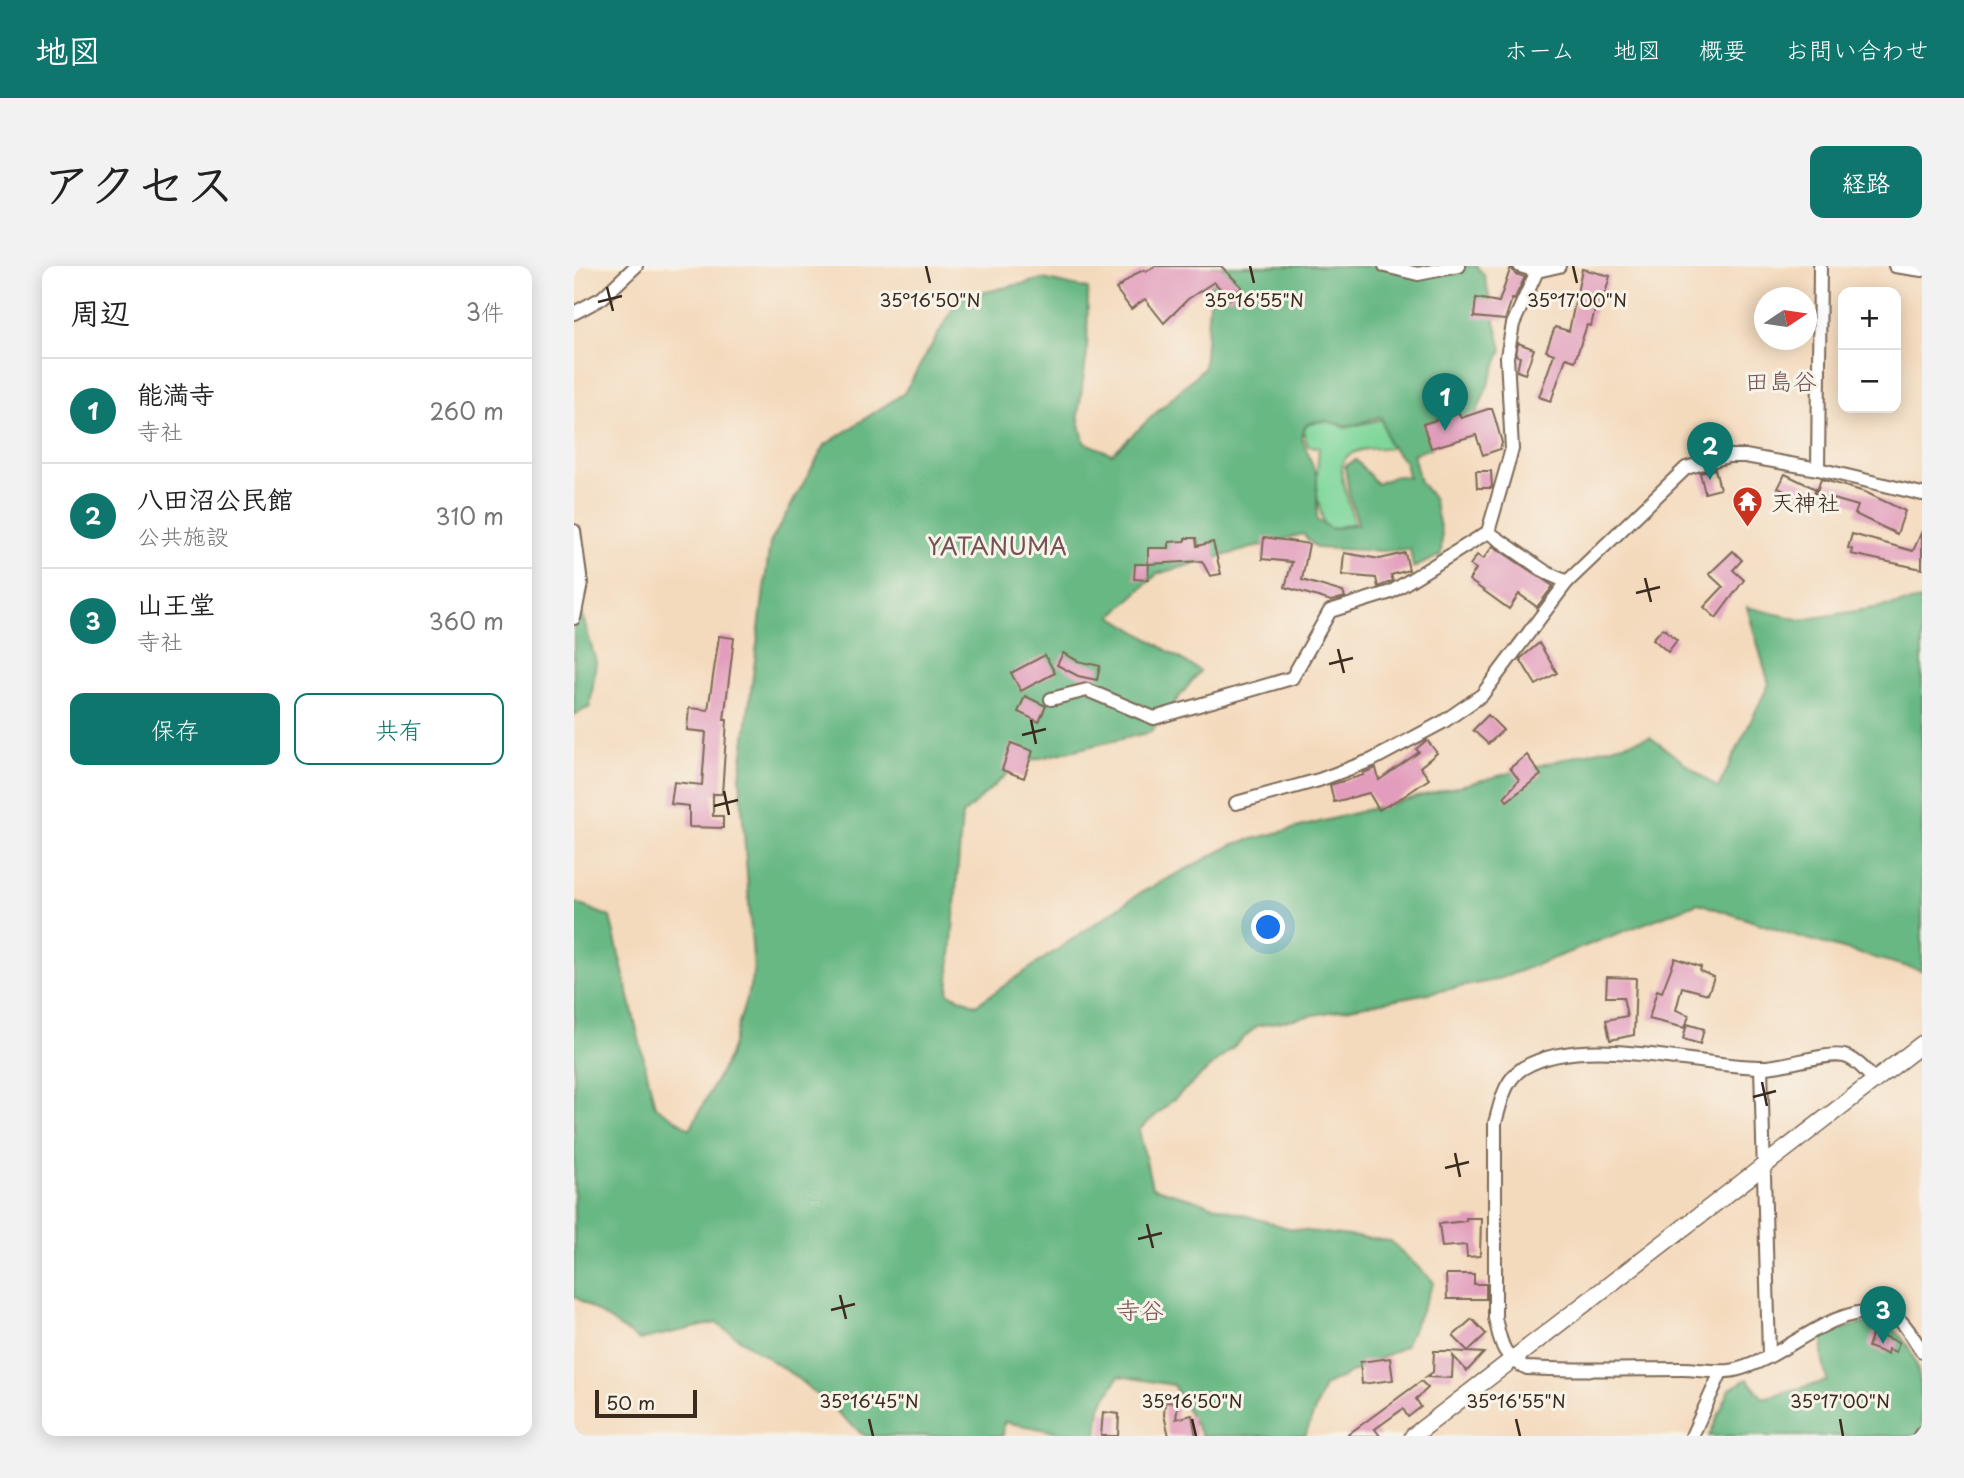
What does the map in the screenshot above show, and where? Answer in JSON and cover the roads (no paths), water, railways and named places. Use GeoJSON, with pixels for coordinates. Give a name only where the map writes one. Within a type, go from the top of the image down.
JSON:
{"type":"FeatureCollection","features":[{"type":"Feature","properties":{"kind":"street"},"geometry":{"type":"LineString","coordinates":[[574,313],[602,298],[636,266]]}},
{"type":"Feature","properties":{"kind":"street"},"geometry":{"type":"LineString","coordinates":[[1385,266],[1418,274],[1460,266]]}},
{"type":"Feature","properties":{"kind":"street"},"geometry":{"type":"LineString","coordinates":[[1520,266],[1537,271],[1556,266]]}},
{"type":"Feature","properties":{"kind":"street"},"geometry":{"type":"LineString","coordinates":[[1818,469],[1820,266]]}},
{"type":"Feature","properties":{"kind":"street"},"geometry":{"type":"LineString","coordinates":[[1895,266],[1922,270]]}},
{"type":"Feature","properties":{"kind":"street"},"geometry":{"type":"LineString","coordinates":[[1051,699],[1087,691],[1154,718],[1292,678],[1330,611],[1391,592],[1488,532],[1512,449],[1507,357],[1513,324],[1537,271]]}},
{"type":"Feature","properties":{"kind":"street"},"geometry":{"type":"LineString","coordinates":[[1236,803],[1319,780],[1372,760],[1443,722],[1482,695],[1567,582],[1686,468],[1728,456],[1818,469],[1922,494]]}},
{"type":"Feature","properties":{"kind":"street"},"geometry":{"type":"LineString","coordinates":[[574,530],[581,583],[574,618]]}},
{"type":"Feature","properties":{"kind":"street"},"geometry":{"type":"LineString","coordinates":[[1488,532],[1547,572],[1567,582]]}},
{"type":"Feature","properties":{"kind":"street"},"geometry":{"type":"LineString","coordinates":[[1413,1436],[1872,1079],[1922,1044]]}},
{"type":"Feature","properties":{"kind":"street"},"geometry":{"type":"LineString","coordinates":[[1872,1079],[1864,1068],[1843,1056],[1761,1067],[1588,1051],[1545,1058],[1513,1076],[1503,1092],[1496,1123],[1495,1318],[1501,1343],[1510,1360],[1527,1368],[1686,1369],[1721,1372],[1753,1365],[1824,1323],[1883,1311],[1896,1318],[1922,1351]]}},
{"type":"Feature","properties":{"kind":"street"},"geometry":{"type":"LineString","coordinates":[[1761,1067],[1769,1354]]}},
{"type":"Feature","properties":{"kind":"street"},"geometry":{"type":"LineString","coordinates":[[1692,1436],[1721,1372]]}},
{"type":"Feature","properties":{"kind":"place","name":"能満寺"},"geometry":{"type":"Point","coordinates":[1445,431]}},
{"type":"Feature","properties":{"kind":"place","name":"八田沼公民館"},"geometry":{"type":"Point","coordinates":[1710,480]}},
{"type":"Feature","properties":{"kind":"place","name":"天神社"},"geometry":{"type":"Point","coordinates":[1748,528]}},
{"type":"Feature","properties":{"kind":"place","name":"山王堂"},"geometry":{"type":"Point","coordinates":[1883,1344]}},
{"type":"Feature","properties":{"kind":"district","name":"田島谷"},"geometry":{"type":"Point","coordinates":[1781,380]}},
{"type":"Feature","properties":{"kind":"district","name":"YATANUMA"},"geometry":{"type":"Point","coordinates":[997,545]}},
{"type":"Feature","properties":{"kind":"district","name":"寺谷"},"geometry":{"type":"Point","coordinates":[1140,1309]}}]}
